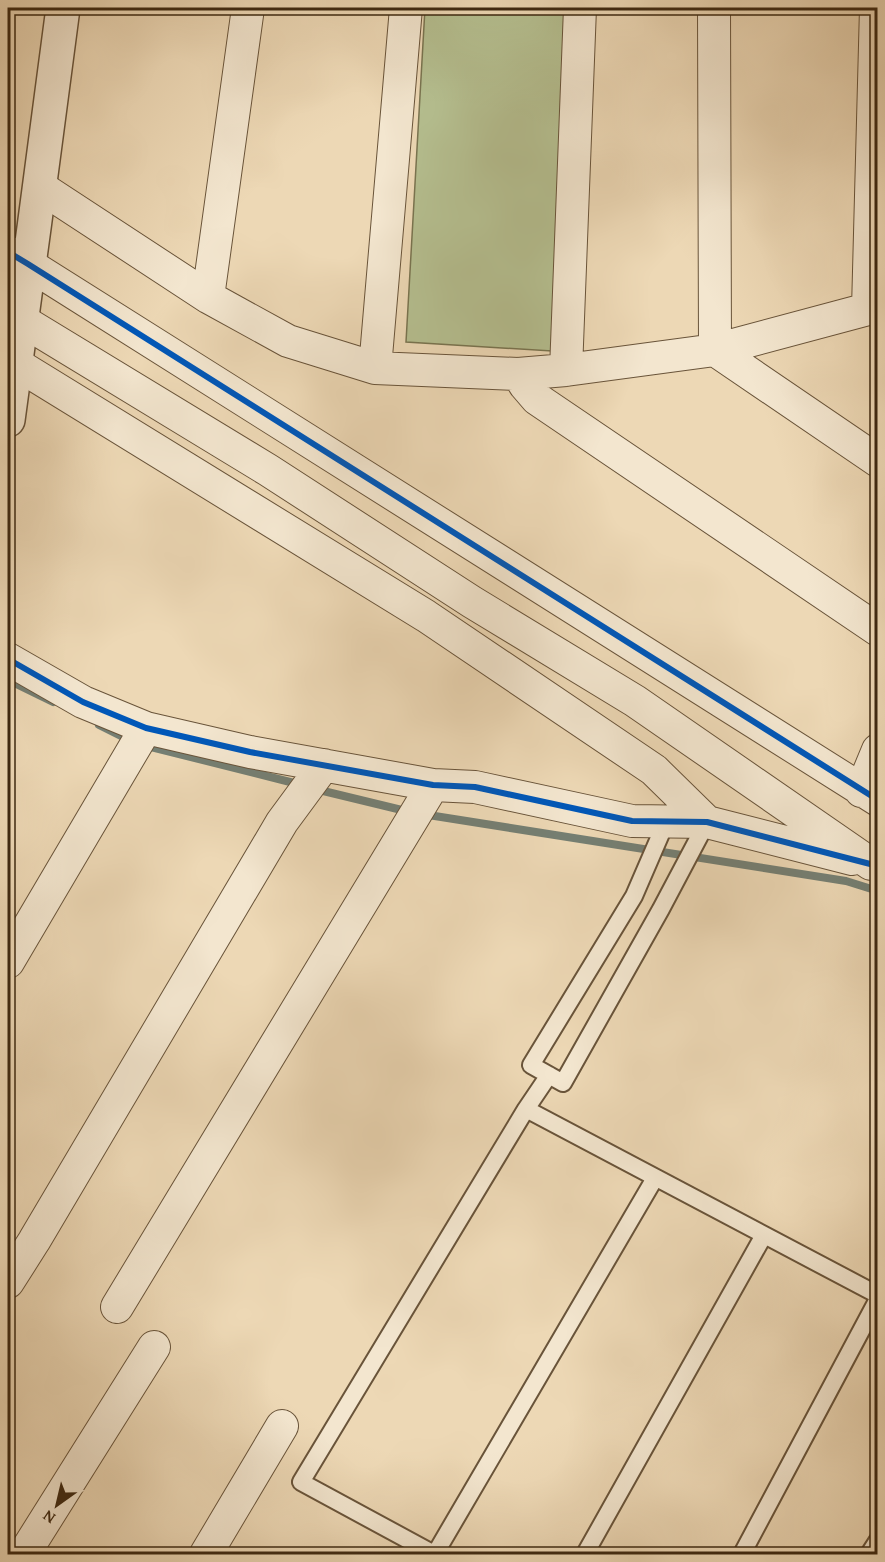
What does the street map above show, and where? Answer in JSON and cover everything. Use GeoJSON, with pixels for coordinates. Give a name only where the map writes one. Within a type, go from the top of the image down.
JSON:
{"type":"FeatureCollection","features":[{"type":"Feature","properties":{"kind":"street"},"geometry":{"type":"LineString","coordinates":[[8,420],[18,258],[40,187],[63,8]]}},
{"type":"Feature","properties":{"kind":"street"},"geometry":{"type":"LineString","coordinates":[[208,297],[248,8]]}},
{"type":"Feature","properties":{"kind":"street"},"geometry":{"type":"LineString","coordinates":[[375,368],[406,8]]}},
{"type":"Feature","properties":{"kind":"street"},"geometry":{"type":"LineString","coordinates":[[566,370],[580,8]]}},
{"type":"Feature","properties":{"kind":"street"},"geometry":{"type":"LineString","coordinates":[[714,8],[715,350]]}},
{"type":"Feature","properties":{"kind":"street"},"geometry":{"type":"LineString","coordinates":[[40,187],[208,297],[288,341],[375,368],[518,374],[566,370],[715,350],[873,308],[876,8]]}},
{"type":"Feature","properties":{"kind":"street"},"geometry":{"type":"LineString","coordinates":[[18,258],[869,795],[878,750]]}},
{"type":"Feature","properties":{"kind":"street"},"geometry":{"type":"LineString","coordinates":[[14,316],[268,470],[472,602],[635,701],[874,865]]}},
{"type":"Feature","properties":{"kind":"street"},"geometry":{"type":"LineString","coordinates":[[715,350],[878,461]]}},
{"type":"Feature","properties":{"kind":"street"},"geometry":{"type":"LineString","coordinates":[[11,361],[426,616],[654,770],[707,822]]}},
{"type":"Feature","properties":{"kind":"street"},"geometry":{"type":"LineString","coordinates":[[518,374],[537,399],[878,630]]}},
{"type":"Feature","properties":{"kind":"street"},"geometry":{"type":"LineString","coordinates":[[8,659],[83,702],[146,728],[250,752],[433,785],[474,787],[632,820],[707,822],[874,865]]}},
{"type":"Feature","properties":{"kind":"street"},"geometry":{"type":"LineString","coordinates":[[8,962],[146,728]]}},
{"type":"Feature","properties":{"kind":"street"},"geometry":{"type":"LineString","coordinates":[[8,1282],[282,822],[324,765]]}},
{"type":"Feature","properties":{"kind":"street"},"geometry":{"type":"LineString","coordinates":[[117,1308],[433,785]]}},
{"type":"Feature","properties":{"kind":"street"},"geometry":{"type":"LineString","coordinates":[[24,1554],[154,1347]]}},
{"type":"Feature","properties":{"kind":"street"},"geometry":{"type":"LineString","coordinates":[[206,1554],[282,1426]]}},
{"type":"Feature","properties":{"kind":"lane"},"geometry":{"type":"LineString","coordinates":[[556,1079],[531,1065],[634,896],[666,822]]}},
{"type":"Feature","properties":{"kind":"lane"},"geometry":{"type":"LineString","coordinates":[[655,1178],[434,1554],[301,1482],[526,1109],[556,1079],[662,909],[707,822]]}},
{"type":"Feature","properties":{"kind":"lane"},"geometry":{"type":"LineString","coordinates":[[526,1109],[878,1297],[742,1554]]}},
{"type":"Feature","properties":{"kind":"lane"},"geometry":{"type":"LineString","coordinates":[[585,1554],[764,1235]]}},
{"type":"Feature","properties":{"kind":"lane"},"geometry":{"type":"LineString","coordinates":[[869,1554],[878,1540]]}},
{"type":"Feature","properties":{"kind":"green space"},"geometry":{"type":"Polygon","coordinates":[[[425,8],[565,9],[552,351],[406,342],[425,8]]]}},
{"type":"Feature","properties":{"kind":"waterway"},"geometry":{"type":"LineString","coordinates":[[8,680],[53,702]]}},
{"type":"Feature","properties":{"kind":"waterway"},"geometry":{"type":"LineString","coordinates":[[99,725],[131,741]]}},
{"type":"Feature","properties":{"kind":"waterway"},"geometry":{"type":"LineString","coordinates":[[143,745],[302,785]]}},
{"type":"Feature","properties":{"kind":"waterway"},"geometry":{"type":"LineString","coordinates":[[315,789],[410,812]]}},
{"type":"Feature","properties":{"kind":"waterway"},"geometry":{"type":"LineString","coordinates":[[422,814],[846,881],[878,891]]}},
{"type":"Feature","properties":{"kind":"cycle path"},"geometry":{"type":"LineString","coordinates":[[8,252],[878,800]]}},
{"type":"Feature","properties":{"kind":"cycle path"},"geometry":{"type":"LineString","coordinates":[[8,659],[83,702],[146,728],[250,752],[433,785],[475,787],[632,821],[707,822],[878,866]]}}]}
